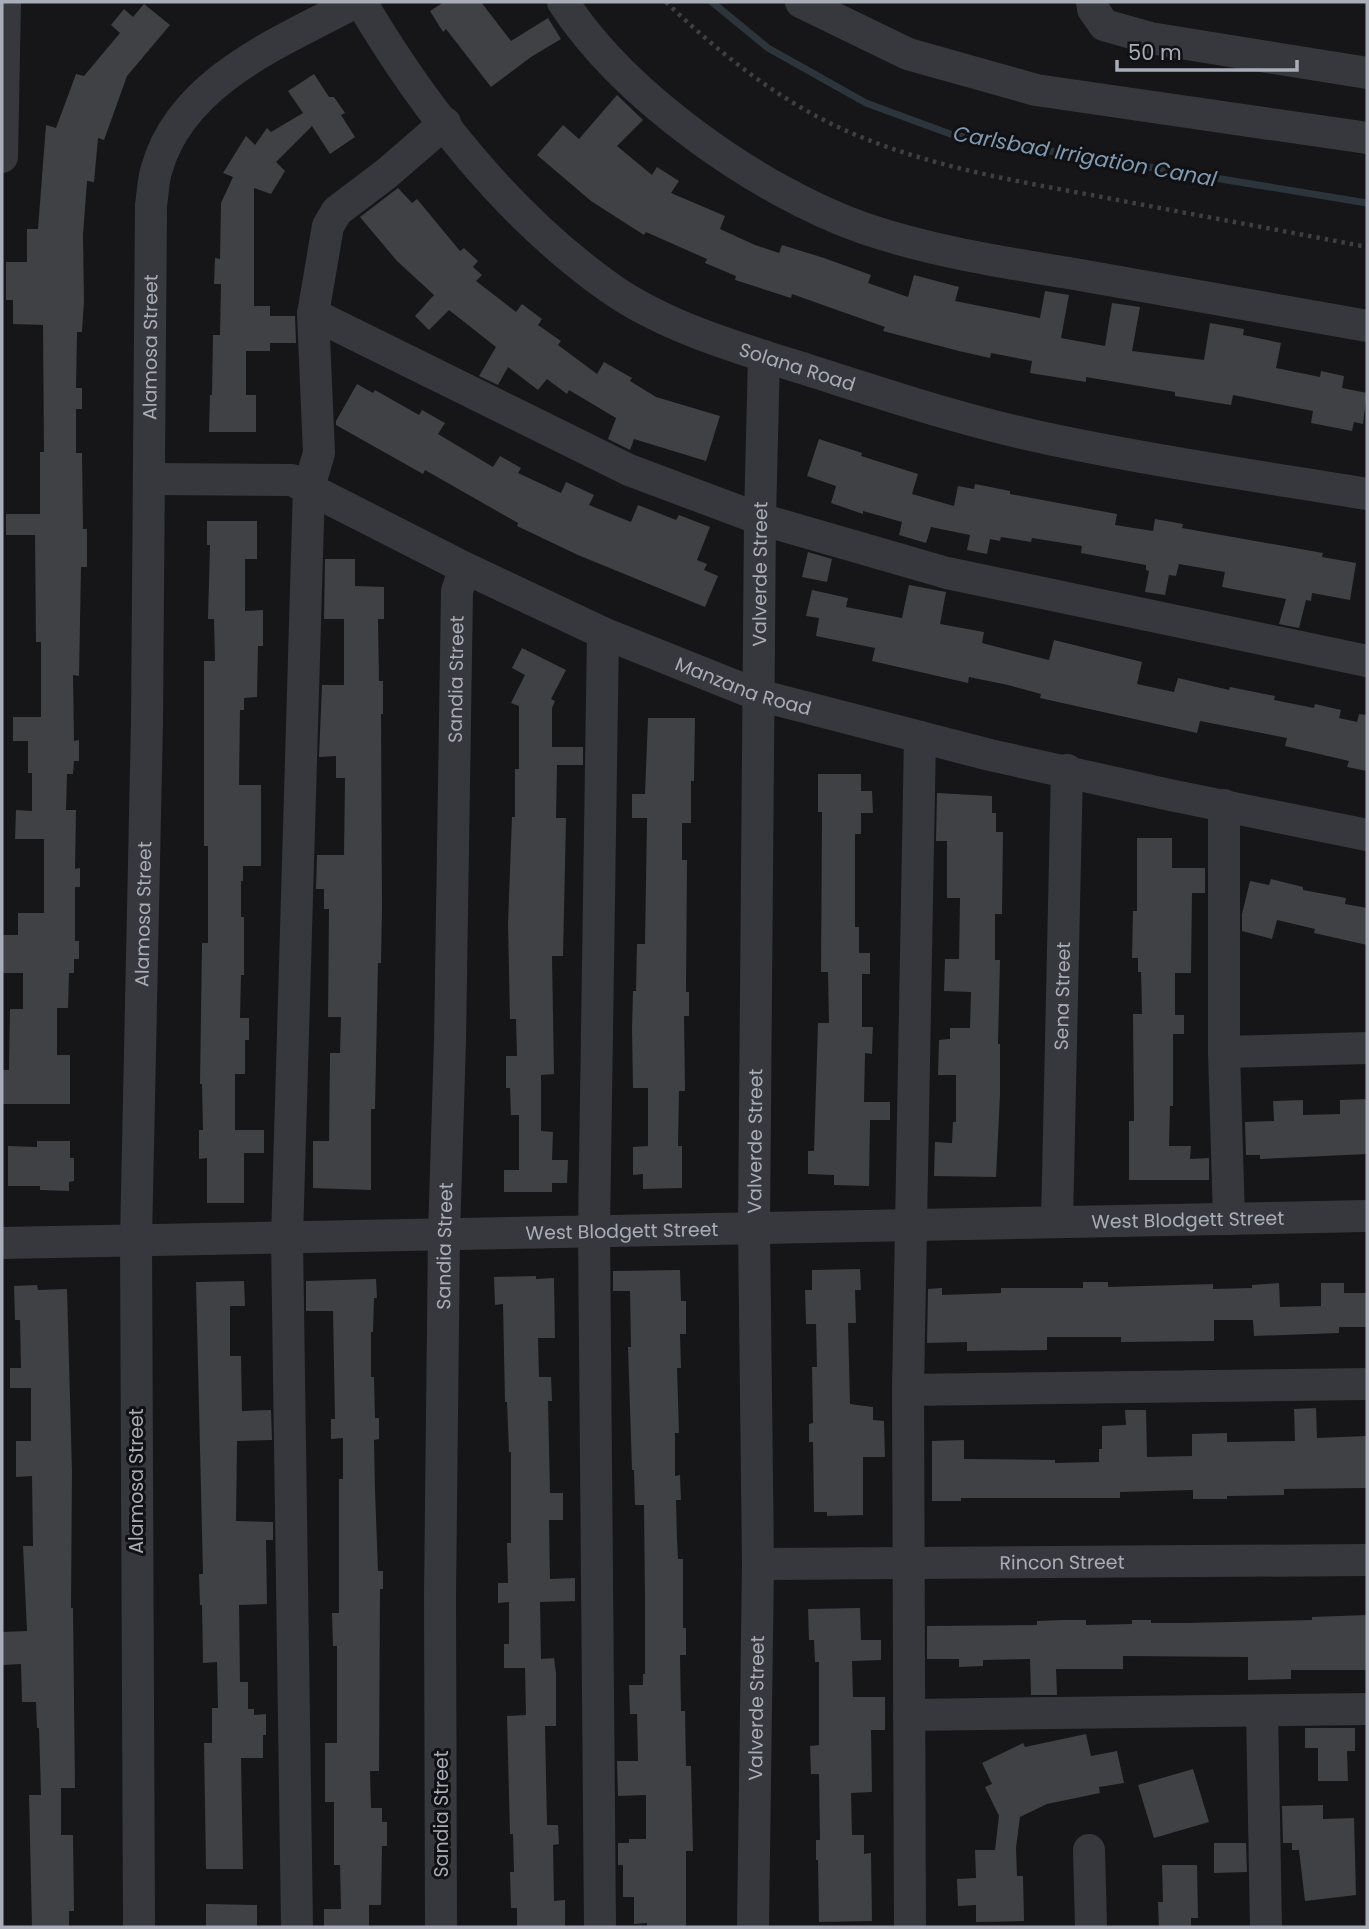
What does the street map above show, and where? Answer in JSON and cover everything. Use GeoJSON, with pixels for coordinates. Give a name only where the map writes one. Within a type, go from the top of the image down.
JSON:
{"type":"FeatureCollection","features":[{"type":"Feature","properties":{"kind":"street"},"geometry":{"type":"LineString","coordinates":[[2,157],[5,2]]}},
{"type":"Feature","properties":{"kind":"street","name":"Solana Road"},"geometry":{"type":"LineString","coordinates":[[359,2],[445,123],[489,179],[524,217],[556,248],[613,290],[643,308],[691,330],[764,356],[931,408],[1053,440],[1367,494]]}},
{"type":"Feature","properties":{"kind":"street","name":"Alamosa Street"},"geometry":{"type":"LineString","coordinates":[[139,1927],[136,1240],[147,721],[151,205],[156,169],[164,147],[190,107],[230,73],[283,41],[359,2]]}},
{"type":"Feature","properties":{"kind":"street"},"geometry":{"type":"LineString","coordinates":[[563,2],[616,66],[659,107],[751,173],[862,228],[981,258],[1367,326]]}},
{"type":"Feature","properties":{"kind":"street"},"geometry":{"type":"LineString","coordinates":[[801,2],[908,54],[1036,90],[1367,138]]}},
{"type":"Feature","properties":{"kind":"street"},"geometry":{"type":"LineString","coordinates":[[1092,2],[1093,9],[1104,25],[1150,38],[1367,73]]}},
{"type":"Feature","properties":{"kind":"street"},"geometry":{"type":"LineString","coordinates":[[297,1927],[287,1238],[309,487],[319,453],[313,314],[331,218],[445,123]]}},
{"type":"Feature","properties":{"kind":"street"},"geometry":{"type":"LineString","coordinates":[[313,314],[619,466],[760,519],[947,573],[1367,661]]}},
{"type":"Feature","properties":{"kind":"street","name":"Valverde Street"},"geometry":{"type":"LineString","coordinates":[[753,1927],[758,1564],[754,1228],[760,519],[764,356]]}},
{"type":"Feature","properties":{"kind":"street","name":"Manzana Road"},"geometry":{"type":"LineString","coordinates":[[149,479],[292,480],[466,568],[603,633],[758,695],[920,737],[1367,835]]}},
{"type":"Feature","properties":{"kind":"street","name":"Sandia Street"},"geometry":{"type":"LineString","coordinates":[[441,1927],[440,1597],[444,1235],[457,591],[466,568]]}},
{"type":"Feature","properties":{"kind":"street"},"geometry":{"type":"LineString","coordinates":[[600,1927],[594,1231],[603,633]]}},
{"type":"Feature","properties":{"kind":"street"},"geometry":{"type":"LineString","coordinates":[[910,1927],[908,1390],[920,737]]}},
{"type":"Feature","properties":{"kind":"street","name":"Sena Street"},"geometry":{"type":"LineString","coordinates":[[1057,1222],[1067,770]]}},
{"type":"Feature","properties":{"kind":"street"},"geometry":{"type":"LineString","coordinates":[[1224,805],[1224,1052],[1230,1219]]}},
{"type":"Feature","properties":{"kind":"street"},"geometry":{"type":"LineString","coordinates":[[1224,1052],[1367,1048]]}},
{"type":"Feature","properties":{"kind":"street","name":"West Blodgett Street"},"geometry":{"type":"LineString","coordinates":[[2,1243],[1367,1216]]}},
{"type":"Feature","properties":{"kind":"street"},"geometry":{"type":"LineString","coordinates":[[908,1390],[1367,1384]]}},
{"type":"Feature","properties":{"kind":"street","name":"Rincon Street"},"geometry":{"type":"LineString","coordinates":[[758,1564],[1367,1560]]}},
{"type":"Feature","properties":{"kind":"street"},"geometry":{"type":"LineString","coordinates":[[909,1716],[1367,1709]]}},
{"type":"Feature","properties":{"kind":"street"},"geometry":{"type":"LineString","coordinates":[[1262,1712],[1266,1927]]}},
{"type":"Feature","properties":{"kind":"street"},"geometry":{"type":"LineString","coordinates":[[1089,1850],[1091,1927]]}},
{"type":"Feature","properties":{"kind":"path"},"geometry":{"type":"LineString","coordinates":[[666,2],[747,70],[803,108],[860,137],[918,156],[1038,185],[1367,247]]}},
{"type":"Feature","properties":{"kind":"building"},"geometry":{"type":"Polygon","coordinates":[[[444,2],[481,2],[511,41],[548,18],[561,39],[531,57],[491,87],[446,29],[443,32],[430,11],[444,2]]]}},
{"type":"Feature","properties":{"kind":"building"},"geometry":{"type":"Polygon","coordinates":[[[144,4],[170,25],[127,76],[104,140],[98,138],[94,182],[87,181],[83,235],[84,301],[82,332],[77,332],[76,388],[82,388],[82,409],[76,409],[76,453],[82,453],[83,529],[87,529],[87,567],[81,567],[79,676],[73,675],[74,741],[79,740],[79,761],[74,761],[73,774],[67,774],[66,810],[76,810],[75,869],[80,868],[80,887],[75,887],[75,941],[79,941],[79,959],[74,959],[74,973],[69,973],[68,1008],[57,1008],[57,1055],[70,1055],[70,1104],[3,1104],[3,1070],[9,1070],[10,1009],[23,1009],[23,973],[2,973],[2,935],[18,935],[18,913],[44,913],[44,839],[15,839],[16,810],[32,811],[32,773],[28,773],[28,741],[13,741],[13,717],[41,717],[41,642],[36,642],[35,535],[6,535],[6,514],[40,514],[40,452],[44,452],[43,325],[13,324],[13,300],[6,300],[6,262],[27,262],[27,229],[38,229],[46,125],[56,128],[76,74],[84,76],[120,33],[111,25],[124,9],[133,17],[144,4]]]}},
{"type":"Feature","properties":{"kind":"building"},"geometry":{"type":"Polygon","coordinates":[[[314,74],[329,97],[334,97],[345,113],[341,115],[355,137],[330,154],[312,126],[276,162],[285,171],[271,194],[254,188],[254,306],[270,306],[270,316],[295,316],[296,343],[270,343],[270,351],[246,351],[246,395],[256,395],[256,432],[209,432],[213,335],[220,335],[221,284],[214,284],[215,258],[220,259],[221,203],[233,177],[223,173],[246,136],[255,145],[267,128],[271,132],[303,113],[288,91],[314,74]]]}},
{"type":"Feature","properties":{"kind":"building"},"geometry":{"type":"Polygon","coordinates":[[[617,95],[643,120],[617,146],[652,175],[657,167],[679,181],[671,193],[725,216],[720,229],[755,245],[779,253],[782,245],[824,258],[871,275],[868,283],[908,297],[914,275],[959,287],[955,301],[1040,318],[1045,291],[1069,295],[1061,338],[1105,346],[1112,303],[1140,307],[1132,351],[1204,360],[1210,323],[1244,329],[1243,335],[1281,343],[1276,368],[1320,377],[1321,371],[1344,376],[1342,388],[1367,393],[1363,424],[1354,422],[1352,431],[1311,423],[1313,411],[1233,395],[1231,405],[1175,396],[1175,392],[1086,377],[1086,382],[1030,373],[1032,361],[991,353],[990,358],[883,331],[885,327],[792,294],[791,298],[735,280],[736,276],[705,263],[707,259],[646,232],[644,235],[591,201],[537,155],[563,125],[579,139],[617,95]]]}},
{"type":"Feature","properties":{"kind":"building"},"geometry":{"type":"Polygon","coordinates":[[[398,188],[412,203],[417,199],[460,251],[464,248],[478,261],[473,267],[482,275],[476,281],[516,312],[522,304],[542,319],[538,325],[561,341],[558,345],[597,374],[604,362],[632,378],[630,381],[656,397],[720,416],[706,461],[634,439],[630,450],[608,439],[616,418],[569,390],[567,394],[547,379],[538,390],[508,367],[498,385],[479,376],[496,347],[449,310],[429,330],[415,316],[434,295],[397,261],[360,217],[398,188]]]}},
{"type":"Feature","properties":{"kind":"building"},"geometry":{"type":"Polygon","coordinates":[[[357,384],[373,393],[375,390],[419,415],[422,410],[445,423],[438,434],[493,467],[500,456],[521,468],[518,473],[561,493],[566,482],[594,495],[589,505],[631,522],[638,505],[676,520],[679,515],[710,527],[697,560],[707,564],[704,570],[718,576],[705,607],[578,555],[517,526],[518,523],[425,470],[423,474],[336,425],[357,384]]]}},
{"type":"Feature","properties":{"kind":"building"},"geometry":{"type":"Polygon","coordinates":[[[819,439],[918,474],[912,494],[954,506],[958,486],[974,489],[975,484],[1010,491],[1010,494],[1117,514],[1115,525],[1153,531],[1155,519],[1183,524],[1182,528],[1323,553],[1322,557],[1356,563],[1350,600],[1312,593],[1311,601],[1306,600],[1299,628],[1279,624],[1286,599],[1222,587],[1225,572],[1179,564],[1176,576],[1169,575],[1165,595],[1145,592],[1149,571],[1146,570],[1146,565],[1081,553],[1082,546],[1032,538],[1031,542],[1001,537],[1000,541],[990,539],[987,554],[967,550],[970,535],[931,527],[926,543],[899,535],[902,522],[863,511],[863,514],[831,503],[836,486],[807,476],[819,439]]]}},
{"type":"Feature","properties":{"kind":"building"},"geometry":{"type":"Polygon","coordinates":[[[207,521],[257,521],[257,559],[245,559],[245,611],[263,610],[263,646],[258,646],[257,697],[244,698],[244,710],[240,710],[239,785],[261,785],[261,866],[243,866],[241,881],[244,975],[241,975],[240,1018],[249,1018],[249,1040],[245,1040],[245,1074],[235,1074],[235,1130],[264,1130],[264,1153],[244,1153],[244,1203],[207,1203],[207,1158],[199,1159],[199,1130],[203,1130],[200,1084],[202,943],[208,943],[208,846],[204,846],[204,661],[215,661],[214,619],[208,619],[210,545],[207,545],[207,521]]]}},
{"type":"Feature","properties":{"kind":"building"},"geometry":{"type":"Polygon","coordinates":[[[808,552],[832,559],[827,582],[802,577],[808,552]]]}},
{"type":"Feature","properties":{"kind":"building"},"geometry":{"type":"Polygon","coordinates":[[[325,559],[355,559],[355,586],[384,587],[384,619],[378,619],[379,681],[383,681],[382,910],[381,963],[378,963],[375,1109],[371,1109],[371,1190],[313,1188],[313,1141],[329,1141],[330,1053],[340,1053],[341,1017],[328,1017],[329,909],[324,909],[324,889],[316,889],[317,855],[344,855],[345,778],[336,778],[336,756],[319,757],[322,685],[344,685],[344,619],[324,619],[325,559]]]}},
{"type":"Feature","properties":{"kind":"building"},"geometry":{"type":"Polygon","coordinates":[[[909,585],[946,592],[940,624],[984,632],[982,643],[1049,660],[1054,640],[1142,662],[1137,684],[1174,692],[1178,678],[1229,690],[1230,687],[1275,696],[1274,700],[1314,708],[1315,704],[1341,710],[1339,718],[1357,722],[1359,714],[1367,715],[1367,771],[1347,767],[1349,761],[1285,746],[1287,738],[1200,721],[1197,733],[1040,698],[1041,694],[1008,685],[969,677],[968,683],[872,661],[875,648],[816,636],[819,618],[806,616],[812,590],[848,598],[846,607],[902,618],[909,585]]]}},
{"type":"Feature","properties":{"kind":"building"},"geometry":{"type":"Polygon","coordinates":[[[522,648],[566,670],[551,699],[555,701],[552,708],[552,747],[583,747],[583,765],[557,765],[556,818],[566,818],[563,956],[552,956],[554,1074],[541,1075],[541,1131],[553,1132],[552,1160],[568,1160],[567,1183],[552,1183],[552,1192],[504,1192],[504,1170],[519,1170],[519,1115],[511,1115],[510,1088],[506,1088],[506,1056],[517,1056],[516,1019],[510,1019],[508,924],[512,817],[515,817],[515,769],[519,769],[519,706],[511,703],[525,675],[512,668],[522,648]]]}},
{"type":"Feature","properties":{"kind":"building"},"geometry":{"type":"Polygon","coordinates":[[[648,718],[695,718],[691,823],[682,823],[682,860],[687,860],[686,992],[689,992],[689,1016],[684,1016],[685,1091],[679,1091],[678,1146],[682,1146],[682,1188],[643,1189],[643,1174],[633,1175],[633,1147],[648,1146],[648,1088],[633,1088],[632,1029],[637,944],[645,944],[647,818],[632,818],[632,794],[645,794],[648,718]]]}},
{"type":"Feature","properties":{"kind":"building"},"geometry":{"type":"Polygon","coordinates":[[[818,774],[861,774],[861,791],[872,791],[873,813],[861,813],[861,834],[855,834],[855,927],[859,927],[859,953],[870,953],[870,974],[862,974],[862,1027],[873,1027],[872,1054],[865,1053],[864,1102],[890,1102],[890,1120],[870,1120],[869,1186],[834,1185],[834,1175],[808,1174],[808,1151],[814,1151],[818,1023],[829,1023],[828,972],[821,972],[822,812],[818,812],[818,774]]]}},
{"type":"Feature","properties":{"kind":"building"},"geometry":{"type":"Polygon","coordinates":[[[937,793],[992,796],[996,832],[1003,832],[1002,914],[995,914],[995,960],[1000,960],[1000,1095],[996,1177],[934,1176],[935,1142],[952,1143],[953,1122],[956,1122],[956,1075],[938,1075],[939,1040],[950,1039],[950,1028],[970,1028],[971,992],[944,991],[945,959],[959,959],[960,898],[947,898],[947,841],[936,841],[937,793]]]}},
{"type":"Feature","properties":{"kind":"building"},"geometry":{"type":"Polygon","coordinates":[[[1137,838],[1172,838],[1172,868],[1205,868],[1205,893],[1192,893],[1191,973],[1175,973],[1175,1015],[1184,1015],[1184,1034],[1173,1034],[1173,1106],[1170,1106],[1169,1146],[1191,1146],[1190,1159],[1209,1158],[1209,1180],[1129,1180],[1129,1121],[1134,1121],[1133,1014],[1142,1014],[1141,972],[1138,972],[1138,958],[1132,958],[1133,911],[1137,911],[1137,838]]]}},
{"type":"Feature","properties":{"kind":"building"},"geometry":{"type":"Polygon","coordinates":[[[1271,879],[1303,887],[1303,890],[1346,898],[1345,904],[1367,908],[1367,945],[1314,933],[1315,929],[1277,920],[1272,939],[1242,931],[1242,914],[1250,881],[1269,885],[1271,879]]]}},
{"type":"Feature","properties":{"kind":"building"},"geometry":{"type":"Polygon","coordinates":[[[1367,1099],[1367,1154],[1260,1159],[1260,1155],[1246,1155],[1245,1122],[1274,1121],[1273,1101],[1303,1100],[1303,1115],[1340,1114],[1340,1100],[1367,1099]]]}},
{"type":"Feature","properties":{"kind":"building"},"geometry":{"type":"Polygon","coordinates":[[[37,1141],[70,1141],[70,1158],[74,1158],[74,1181],[69,1182],[69,1191],[40,1190],[40,1186],[8,1186],[8,1146],[37,1147],[37,1141]]]}},
{"type":"Feature","properties":{"kind":"building"},"geometry":{"type":"Polygon","coordinates":[[[860,1269],[861,1290],[855,1290],[856,1323],[848,1323],[850,1404],[873,1407],[873,1420],[884,1421],[885,1457],[863,1457],[863,1515],[827,1516],[827,1512],[814,1512],[813,1442],[809,1442],[809,1424],[813,1423],[812,1367],[817,1367],[816,1324],[806,1324],[805,1290],[812,1290],[812,1270],[860,1269]]]}},
{"type":"Feature","properties":{"kind":"building"},"geometry":{"type":"Polygon","coordinates":[[[680,1270],[681,1301],[686,1301],[686,1334],[680,1334],[681,1368],[677,1368],[679,1433],[675,1433],[675,1476],[680,1475],[681,1500],[676,1500],[677,1539],[678,1559],[683,1559],[683,1628],[686,1628],[686,1655],[680,1655],[681,1711],[685,1711],[686,1766],[691,1766],[693,1851],[686,1851],[686,1927],[647,1927],[647,1923],[634,1924],[634,1897],[623,1897],[623,1865],[618,1865],[618,1843],[629,1843],[629,1839],[646,1839],[646,1795],[618,1796],[617,1761],[638,1761],[637,1714],[630,1714],[629,1685],[643,1685],[645,1598],[644,1505],[635,1505],[632,1470],[628,1347],[631,1347],[630,1291],[613,1291],[613,1271],[680,1270]]]}},
{"type":"Feature","properties":{"kind":"building"},"geometry":{"type":"Polygon","coordinates":[[[536,1276],[536,1279],[554,1278],[555,1338],[538,1338],[539,1377],[551,1377],[552,1401],[548,1401],[550,1493],[563,1493],[563,1520],[549,1520],[550,1579],[575,1578],[575,1601],[540,1602],[541,1659],[554,1658],[556,1673],[556,1726],[545,1726],[547,1825],[558,1825],[559,1844],[553,1845],[554,1901],[565,1900],[565,1927],[517,1927],[517,1908],[511,1908],[510,1872],[514,1872],[513,1834],[510,1834],[507,1716],[526,1715],[525,1668],[504,1668],[504,1644],[509,1644],[509,1602],[498,1603],[498,1583],[508,1583],[511,1452],[505,1402],[503,1304],[495,1305],[494,1277],[536,1276]]]}},
{"type":"Feature","properties":{"kind":"building"},"geometry":{"type":"Polygon","coordinates":[[[376,1279],[377,1298],[374,1298],[371,1332],[371,1377],[374,1377],[375,1418],[379,1418],[379,1439],[374,1440],[375,1490],[378,1571],[383,1571],[383,1589],[380,1589],[379,1771],[370,1771],[371,1808],[382,1808],[382,1822],[387,1822],[387,1846],[382,1846],[381,1905],[369,1905],[369,1927],[324,1927],[324,1909],[341,1909],[340,1865],[334,1865],[334,1802],[325,1802],[325,1743],[337,1743],[337,1646],[333,1646],[332,1613],[339,1613],[339,1479],[343,1479],[343,1438],[331,1439],[331,1419],[335,1419],[333,1311],[306,1311],[306,1281],[376,1279]]]}},
{"type":"Feature","properties":{"kind":"building"},"geometry":{"type":"Polygon","coordinates":[[[244,1281],[245,1306],[230,1306],[230,1356],[241,1356],[242,1411],[271,1410],[272,1440],[237,1441],[236,1521],[273,1522],[273,1540],[266,1540],[267,1604],[239,1605],[240,1682],[248,1682],[248,1709],[254,1709],[254,1715],[266,1714],[266,1735],[263,1735],[263,1758],[241,1758],[243,1869],[206,1869],[204,1743],[212,1743],[212,1708],[218,1708],[217,1662],[203,1663],[200,1605],[199,1574],[203,1574],[196,1282],[244,1281]]]}},
{"type":"Feature","properties":{"kind":"building"},"geometry":{"type":"Polygon","coordinates":[[[1083,1282],[1108,1282],[1108,1287],[1213,1284],[1213,1289],[1252,1288],[1252,1285],[1279,1283],[1280,1307],[1321,1306],[1321,1283],[1344,1283],[1344,1293],[1367,1293],[1367,1327],[1339,1327],[1339,1333],[1254,1336],[1253,1320],[1214,1320],[1214,1341],[1121,1342],[1121,1337],[1047,1337],[1047,1350],[967,1351],[967,1342],[927,1343],[928,1289],[942,1288],[942,1295],[1001,1293],[1001,1288],[1083,1288],[1083,1282]]]}},
{"type":"Feature","properties":{"kind":"building"},"geometry":{"type":"Polygon","coordinates":[[[37,1285],[38,1290],[67,1289],[75,1788],[61,1788],[61,1835],[73,1835],[74,1911],[69,1911],[69,1927],[32,1927],[29,1795],[41,1795],[39,1728],[36,1702],[22,1702],[21,1664],[2,1665],[2,1632],[27,1631],[23,1546],[33,1546],[32,1476],[16,1477],[16,1441],[31,1441],[31,1388],[10,1388],[10,1368],[21,1368],[20,1320],[15,1320],[14,1286],[37,1285]]]}},
{"type":"Feature","properties":{"kind":"building"},"geometry":{"type":"Polygon","coordinates":[[[1316,1408],[1317,1438],[1367,1436],[1367,1488],[1284,1489],[1284,1495],[1227,1496],[1227,1499],[1193,1499],[1193,1490],[1120,1492],[1120,1498],[961,1498],[961,1501],[932,1501],[932,1441],[964,1440],[964,1459],[1099,1462],[1102,1426],[1126,1425],[1125,1410],[1146,1410],[1147,1457],[1192,1456],[1192,1434],[1227,1433],[1227,1442],[1295,1441],[1294,1409],[1316,1408]]]}},
{"type":"Feature","properties":{"kind":"building"},"geometry":{"type":"Polygon","coordinates":[[[860,1608],[861,1640],[881,1640],[881,1660],[852,1661],[853,1697],[885,1697],[885,1730],[871,1730],[872,1792],[851,1793],[852,1835],[864,1835],[864,1854],[871,1853],[872,1921],[819,1922],[816,1840],[820,1840],[819,1774],[811,1774],[810,1746],[819,1745],[819,1662],[815,1662],[814,1640],[809,1640],[808,1609],[860,1608]]]}},
{"type":"Feature","properties":{"kind":"building"},"geometry":{"type":"Polygon","coordinates":[[[1367,1615],[1367,1670],[1291,1670],[1291,1679],[1248,1680],[1248,1657],[1123,1656],[1123,1669],[1056,1669],[1057,1695],[1031,1695],[1030,1659],[983,1660],[983,1666],[959,1667],[959,1659],[927,1659],[927,1626],[1037,1625],[1037,1621],[1062,1620],[1086,1620],[1086,1625],[1132,1624],[1132,1620],[1187,1623],[1312,1620],[1312,1617],[1367,1615]]]}},
{"type":"Feature","properties":{"kind":"building"},"geometry":{"type":"Polygon","coordinates":[[[1305,1728],[1355,1728],[1355,1751],[1347,1751],[1348,1781],[1318,1781],[1318,1748],[1305,1748],[1305,1728]]]}},
{"type":"Feature","properties":{"kind":"building"},"geometry":{"type":"Polygon","coordinates":[[[1086,1734],[1091,1756],[1117,1751],[1124,1783],[1099,1787],[1100,1793],[1047,1804],[1020,1817],[1016,1848],[1017,1876],[1023,1876],[1024,1921],[976,1922],[976,1905],[958,1906],[957,1879],[976,1878],[975,1850],[995,1850],[999,1816],[985,1787],[992,1784],[982,1763],[1023,1743],[1025,1747],[1086,1734]]]}},
{"type":"Feature","properties":{"kind":"building"},"geometry":{"type":"Polygon","coordinates":[[[1193,1769],[1209,1822],[1154,1838],[1138,1785],[1193,1769]]]}},
{"type":"Feature","properties":{"kind":"building"},"geometry":{"type":"Polygon","coordinates":[[[1323,1805],[1323,1819],[1354,1818],[1356,1895],[1305,1901],[1299,1850],[1292,1850],[1292,1843],[1283,1843],[1282,1806],[1323,1805]]]}},
{"type":"Feature","properties":{"kind":"building"},"geometry":{"type":"Polygon","coordinates":[[[1214,1843],[1246,1843],[1247,1872],[1214,1873],[1214,1843]]]}},
{"type":"Feature","properties":{"kind":"building"},"geometry":{"type":"Polygon","coordinates":[[[1162,1865],[1197,1865],[1198,1918],[1191,1918],[1191,1927],[1159,1927],[1158,1902],[1163,1902],[1162,1865]]]}},
{"type":"Feature","properties":{"kind":"building"},"geometry":{"type":"Polygon","coordinates":[[[206,1904],[257,1905],[257,1927],[206,1927],[206,1904]]]}},
{"type":"Feature","properties":{"kind":"waterway","name":"Carlsbad Irrigation Canal"},"geometry":{"type":"LineString","coordinates":[[712,2],[768,48],[866,103],[953,135],[1367,203]]}}]}
